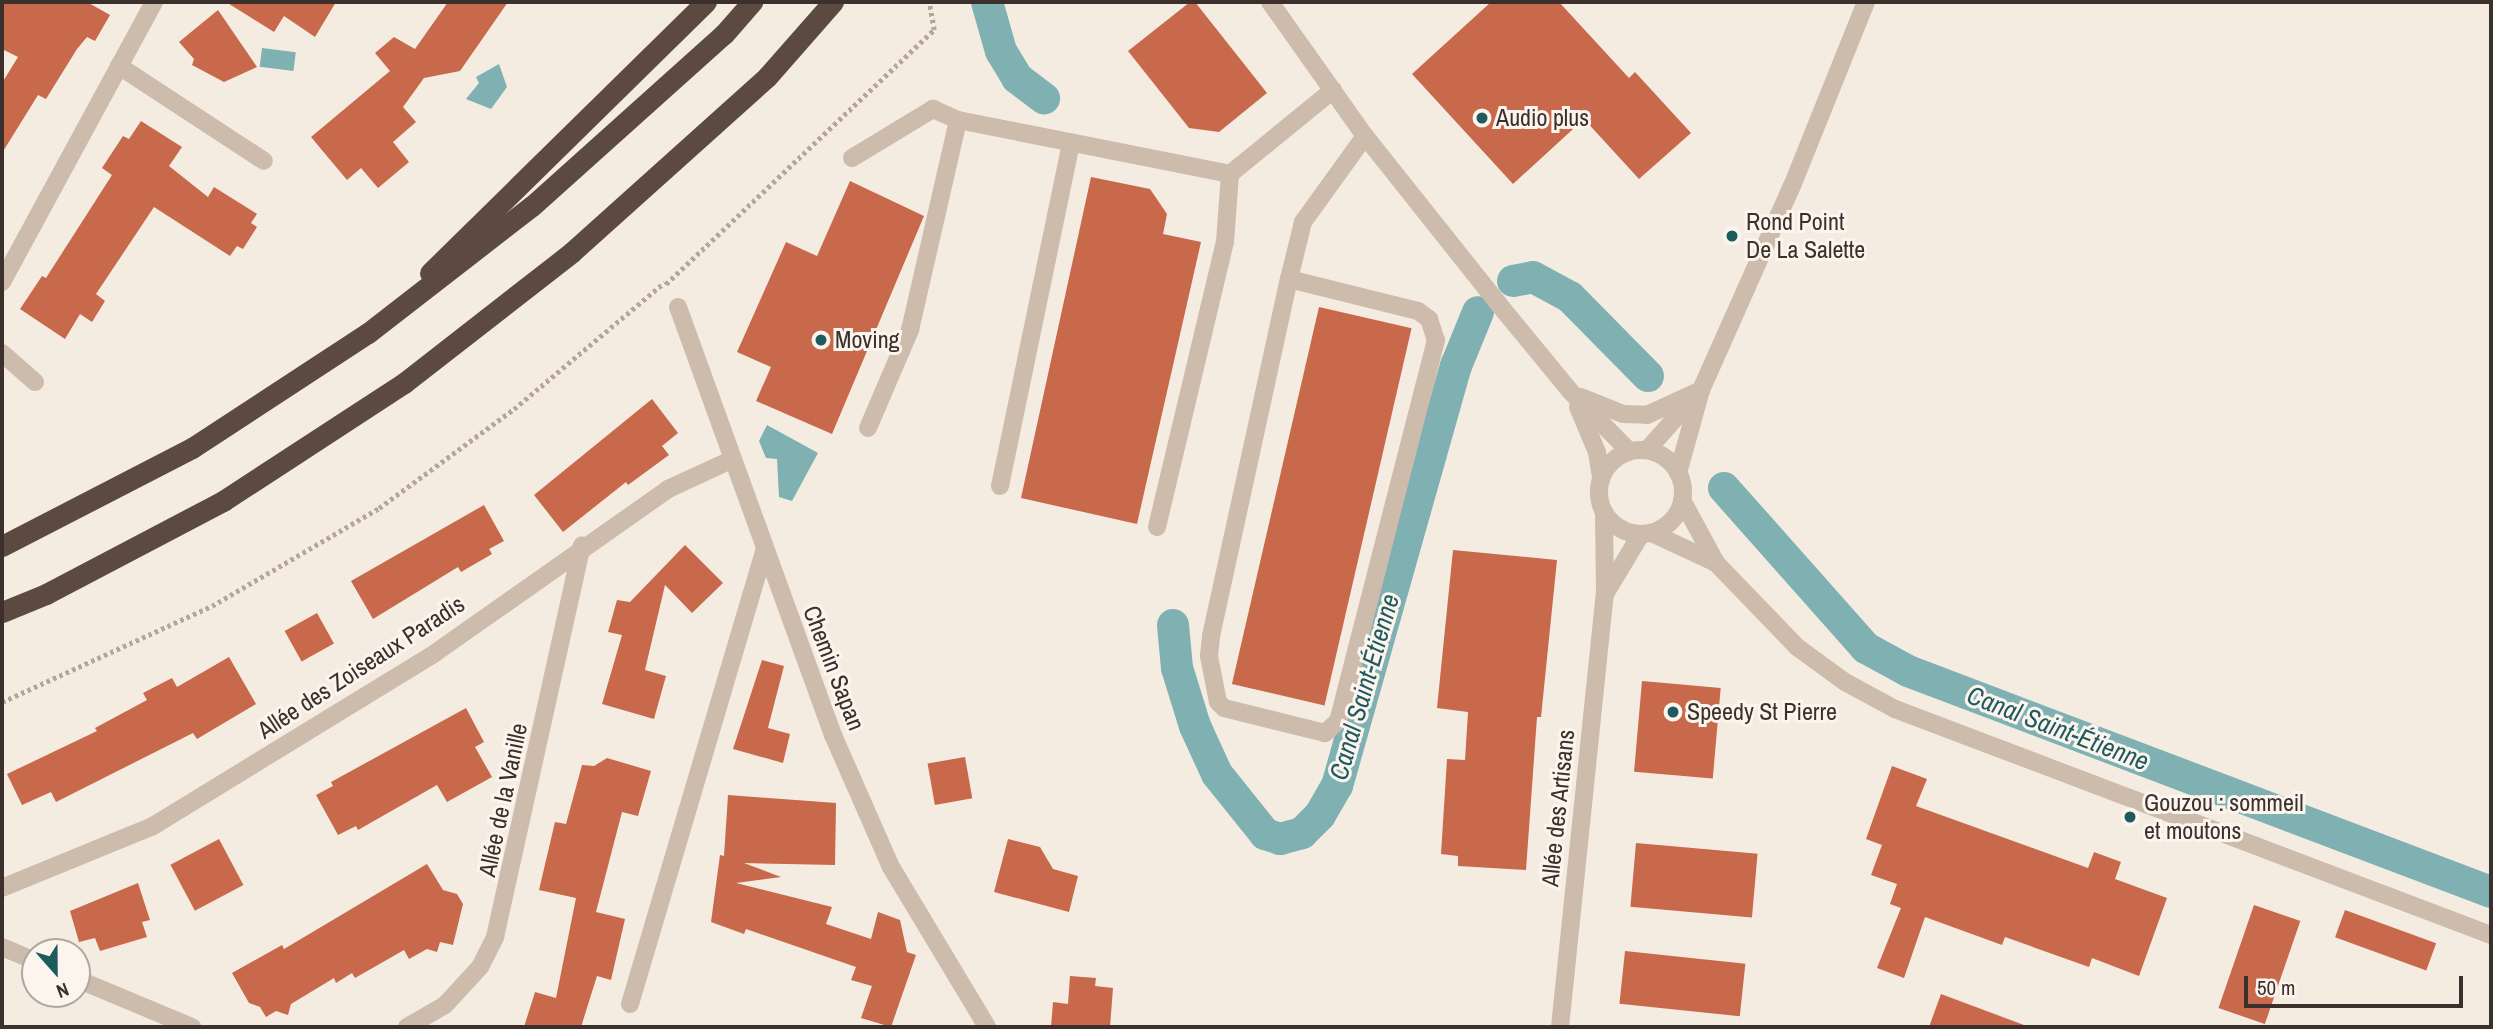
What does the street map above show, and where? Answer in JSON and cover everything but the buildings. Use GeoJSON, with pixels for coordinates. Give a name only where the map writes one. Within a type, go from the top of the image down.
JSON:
{"type":"FeatureCollection","features":[{"type":"Feature","properties":{"kind":"highway"},"geometry":{"type":"LineString","coordinates":[[368,333],[706,2]]}},
{"type":"Feature","properties":{"kind":"highway"},"geometry":{"type":"LineString","coordinates":[[2,546],[192,447],[368,333],[532,206],[724,34],[752,2]]}},
{"type":"Feature","properties":{"kind":"highway"},"geometry":{"type":"LineString","coordinates":[[767,77],[833,2]]}},
{"type":"Feature","properties":{"kind":"highway"},"geometry":{"type":"LineString","coordinates":[[2,612],[46,594],[223,501],[382,398],[572,252],[847,2]]}},
{"type":"Feature","properties":{"kind":"street"},"geometry":{"type":"LineString","coordinates":[[2,282],[155,2]]}},
{"type":"Feature","properties":{"kind":"street"},"geometry":{"type":"LineString","coordinates":[[1270,2],[1364,136],[1570,391],[1629,451]]}},
{"type":"Feature","properties":{"kind":"street"},"geometry":{"type":"LineString","coordinates":[[1866,2],[1792,186],[1701,390],[1678,473],[1682,500],[1716,563],[1797,647],[1845,682],[1895,709],[2491,935]]}},
{"type":"Feature","properties":{"kind":"street"},"geometry":{"type":"LineString","coordinates":[[119,66],[264,161]]}},
{"type":"Feature","properties":{"kind":"street"},"geometry":{"type":"LineString","coordinates":[[1157,527],[1225,242],[1230,174],[1333,90]]}},
{"type":"Feature","properties":{"kind":"street"},"geometry":{"type":"LineString","coordinates":[[852,158],[922,113],[933,109],[958,120],[1230,174]]}},
{"type":"Feature","properties":{"kind":"street"},"geometry":{"type":"LineString","coordinates":[[868,428],[910,330],[958,120]]}},
{"type":"Feature","properties":{"kind":"street"},"geometry":{"type":"LineString","coordinates":[[1289,279],[1418,311],[1434,328],[1436,340],[1338,721],[1325,733],[1224,708],[1218,702],[1209,656],[1289,279],[1303,222],[1364,136]]}},
{"type":"Feature","properties":{"kind":"street"},"geometry":{"type":"LineString","coordinates":[[1000,486],[1071,142]]}},
{"type":"Feature","properties":{"kind":"street","name":"Chemin Sapan"},"geometry":{"type":"LineString","coordinates":[[678,307],[764,551],[833,734],[891,867],[987,1027]]}},
{"type":"Feature","properties":{"kind":"street"},"geometry":{"type":"LineString","coordinates":[[2,353],[35,382]]}},
{"type":"Feature","properties":{"kind":"street"},"geometry":{"type":"LineString","coordinates":[[1570,391],[1623,414],[1647,415],[1701,390]]}},
{"type":"Feature","properties":{"kind":"street"},"geometry":{"type":"LineString","coordinates":[[1647,450],[1701,390]]}},
{"type":"Feature","properties":{"kind":"street"},"geometry":{"type":"LineString","coordinates":[[1570,391],[1590,433],[1601,476]]}},
{"type":"Feature","properties":{"kind":"street"},"geometry":{"type":"LineString","coordinates":[[1678,473],[1671,462],[1647,450],[1629,451],[1617,457],[1601,476],[1598,488],[1604,512],[1619,528],[1647,533],[1716,563]]}},
{"type":"Feature","properties":{"kind":"street","name":"Allée des Zoiseaux Paradis"},"geometry":{"type":"LineString","coordinates":[[2,888],[153,826],[435,653],[582,546],[668,489],[731,460]]}},
{"type":"Feature","properties":{"kind":"street"},"geometry":{"type":"LineString","coordinates":[[1647,533],[1672,520],[1682,500]]}},
{"type":"Feature","properties":{"kind":"street","name":"Allée des Artisans"},"geometry":{"type":"LineString","coordinates":[[1560,1027],[1605,594],[1604,512]]}},
{"type":"Feature","properties":{"kind":"street","name":"Allée des Artisans"},"geometry":{"type":"LineString","coordinates":[[1605,594],[1647,533]]}},
{"type":"Feature","properties":{"kind":"street","name":"Allée de la Vanille"},"geometry":{"type":"LineString","coordinates":[[407,1027],[445,1005],[480,967],[495,937],[582,546]]}},
{"type":"Feature","properties":{"kind":"street"},"geometry":{"type":"LineString","coordinates":[[630,1004],[764,551]]}},
{"type":"Feature","properties":{"kind":"street"},"geometry":{"type":"LineString","coordinates":[[2,947],[21,955]]}},
{"type":"Feature","properties":{"kind":"street"},"geometry":{"type":"LineString","coordinates":[[91,985],[192,1027]]}},
{"type":"Feature","properties":{"kind":"path"},"geometry":{"type":"LineString","coordinates":[[2,702],[212,606],[379,509],[514,409],[665,282],[820,142],[934,30],[929,2]]}},
{"type":"Feature","properties":{"kind":"path"},"geometry":{"type":"LineString","coordinates":[[665,282],[678,307]]}},
{"type":"Feature","properties":{"kind":"water"},"geometry":{"type":"Polygon","coordinates":[[[262,48],[296,52],[293,71],[260,67],[262,48]]]}},
{"type":"Feature","properties":{"kind":"water"},"geometry":{"type":"Polygon","coordinates":[[[499,64],[507,87],[491,109],[466,99],[479,83],[476,77],[499,64]]]}},
{"type":"Feature","properties":{"kind":"water"},"geometry":{"type":"Polygon","coordinates":[[[767,425],[818,453],[792,501],[779,497],[777,459],[766,458],[759,441],[767,425]]]}},
{"type":"Feature","properties":{"kind":"waterway","name":"Canal Saint-Étienne"},"geometry":{"type":"LineString","coordinates":[[987,2],[1001,51],[1017,78],[1044,98]]}},
{"type":"Feature","properties":{"kind":"waterway","name":"Canal Saint-Étienne"},"geometry":{"type":"LineString","coordinates":[[1513,281],[1533,277],[1570,297],[1648,376]]}},
{"type":"Feature","properties":{"kind":"waterway","name":"Canal Saint-Étienne"},"geometry":{"type":"LineString","coordinates":[[1173,625],[1177,668],[1195,726],[1217,774],[1265,834],[1280,839],[1302,833],[1320,815],[1337,786],[1456,366],[1478,312]]}},
{"type":"Feature","properties":{"kind":"waterway","name":"Canal Saint-Étienne"},"geometry":{"type":"LineString","coordinates":[[1724,488],[1866,648],[1908,671],[2491,892]]}},
{"type":"Feature","properties":{"kind":"place","name":"Audio plus"},"geometry":{"type":"Point","coordinates":[1482,118]}},
{"type":"Feature","properties":{"kind":"place","name":"Rond Point De La Salette"},"geometry":{"type":"Point","coordinates":[1732,236]}},
{"type":"Feature","properties":{"kind":"place","name":"Moving"},"geometry":{"type":"Point","coordinates":[821,340]}},
{"type":"Feature","properties":{"kind":"place","name":"Speedy St Pierre"},"geometry":{"type":"Point","coordinates":[1673,712]}},
{"type":"Feature","properties":{"kind":"place","name":"Gouzou : sommeil et moutons"},"geometry":{"type":"Point","coordinates":[2130,817]}}]}
